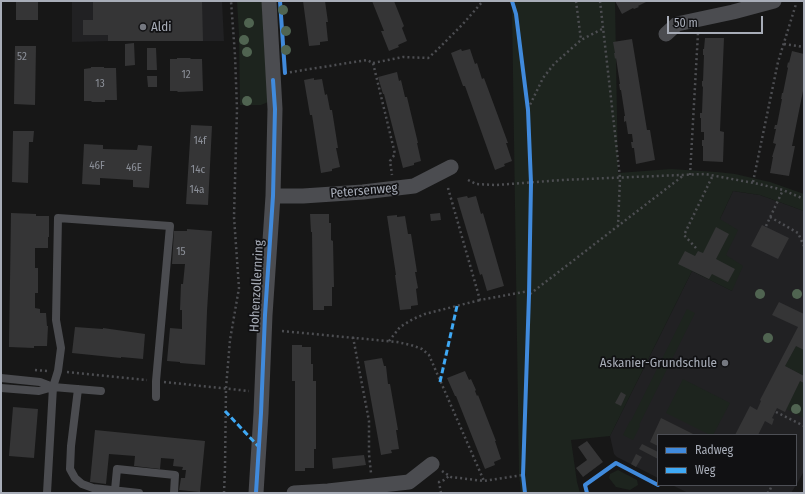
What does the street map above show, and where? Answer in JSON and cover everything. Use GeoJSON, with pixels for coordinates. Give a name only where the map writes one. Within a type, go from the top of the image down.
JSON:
{"type":"FeatureCollection","features":[{"type":"Feature","properties":{"kind":"street","name":"Hohenzollernring"},"geometry":{"type":"LineString","coordinates":[[256,493],[273,196],[275,109],[281,71],[269,1]]}},
{"type":"Feature","properties":{"kind":"street"},"geometry":{"type":"LineString","coordinates":[[666,34],[676,24],[733,12],[774,1]]}},
{"type":"Feature","properties":{"kind":"street","name":"Petersenweg"},"geometry":{"type":"LineString","coordinates":[[273,196],[303,196],[363,192],[414,186],[451,167]]}},
{"type":"Feature","properties":{"kind":"street"},"geometry":{"type":"LineString","coordinates":[[294,493],[409,482],[432,464]]}},
{"type":"Feature","properties":{"kind":"lane"},"geometry":{"type":"LineString","coordinates":[[47,493],[53,387],[58,371],[61,348],[56,320],[58,218],[170,226],[156,381],[156,397]]}},
{"type":"Feature","properties":{"kind":"lane"},"geometry":{"type":"LineString","coordinates":[[1,378],[40,382],[53,387],[101,391]]}},
{"type":"Feature","properties":{"kind":"lane"},"geometry":{"type":"LineString","coordinates":[[1,388],[39,391],[53,387]]}},
{"type":"Feature","properties":{"kind":"lane"},"geometry":{"type":"LineString","coordinates":[[78,389],[71,446],[70,469],[75,478],[82,484],[93,488],[139,493]]}},
{"type":"Feature","properties":{"kind":"lane"},"geometry":{"type":"LineString","coordinates":[[115,490],[117,469],[175,475],[174,493]]}},
{"type":"Feature","properties":{"kind":"path"},"geometry":{"type":"LineString","coordinates":[[224,493],[226,388],[230,340],[239,288],[234,217],[237,109],[231,1]]}},
{"type":"Feature","properties":{"kind":"path"},"geometry":{"type":"LineString","coordinates":[[281,71],[366,60],[372,63],[403,57],[428,58],[462,25],[483,1]]}},
{"type":"Feature","properties":{"kind":"path"},"geometry":{"type":"LineString","coordinates":[[512,1],[516,14],[528,110],[531,183],[523,475],[525,493]]}},
{"type":"Feature","properties":{"kind":"path"},"geometry":{"type":"LineString","coordinates":[[576,1],[581,40]]}},
{"type":"Feature","properties":{"kind":"path"},"geometry":{"type":"LineString","coordinates":[[600,1],[620,178],[618,226]]}},
{"type":"Feature","properties":{"kind":"path"},"geometry":{"type":"LineString","coordinates":[[753,182],[778,62],[796,4]]}},
{"type":"Feature","properties":{"kind":"path"},"geometry":{"type":"LineString","coordinates":[[528,110],[543,78],[554,64],[581,40],[604,28]]}},
{"type":"Feature","properties":{"kind":"path"},"geometry":{"type":"LineString","coordinates":[[690,175],[698,28]]}},
{"type":"Feature","properties":{"kind":"path"},"geometry":{"type":"LineString","coordinates":[[784,44],[804,47]]}},
{"type":"Feature","properties":{"kind":"path"},"geometry":{"type":"LineString","coordinates":[[372,63],[395,154],[390,162],[393,179]]}},
{"type":"Feature","properties":{"kind":"path"},"geometry":{"type":"LineString","coordinates":[[529,295],[684,175]]}},
{"type":"Feature","properties":{"kind":"path"},"geometry":{"type":"LineString","coordinates":[[696,248],[684,235],[713,175]]}},
{"type":"Feature","properties":{"kind":"path"},"geometry":{"type":"LineString","coordinates":[[468,180],[476,184],[496,185],[562,180],[713,175],[753,182],[783,190],[804,199]]}},
{"type":"Feature","properties":{"kind":"path"},"geometry":{"type":"LineString","coordinates":[[448,188],[480,300]]}},
{"type":"Feature","properties":{"kind":"path"},"geometry":{"type":"LineString","coordinates":[[766,226],[783,190]]}},
{"type":"Feature","properties":{"kind":"path"},"geometry":{"type":"LineString","coordinates":[[770,218],[798,233],[804,246]]}},
{"type":"Feature","properties":{"kind":"path"},"geometry":{"type":"LineString","coordinates":[[389,341],[400,327],[425,314],[480,300],[529,291]]}},
{"type":"Feature","properties":{"kind":"path"},"geometry":{"type":"LineString","coordinates":[[282,331],[389,341],[411,345],[422,349],[428,355],[484,481]]}},
{"type":"Feature","properties":{"kind":"path"},"geometry":{"type":"LineString","coordinates":[[353,337],[368,421],[372,486]]}},
{"type":"Feature","properties":{"kind":"path"},"geometry":{"type":"LineString","coordinates":[[28,369],[262,392]]}},
{"type":"Feature","properties":{"kind":"path"},"geometry":{"type":"LineString","coordinates":[[776,412],[804,426]]}},
{"type":"Feature","properties":{"kind":"path"},"geometry":{"type":"LineString","coordinates":[[432,464],[452,477],[484,481],[523,475]]}},
{"type":"Feature","properties":{"kind":"path"},"geometry":{"type":"LineString","coordinates":[[442,493],[440,482],[449,476]]}},
{"type":"Feature","properties":{"kind":"shaded area","name":"Aldi"},"geometry":{"type":"Polygon","coordinates":[[[72,1],[222,1],[224,41],[72,42],[72,1]]]}},
{"type":"Feature","properties":{"kind":"shaded area"},"geometry":{"type":"Polygon","coordinates":[[[237,1],[262,1],[268,102],[261,105],[240,105],[237,1]]]}},
{"type":"Feature","properties":{"kind":"shaded area"},"geometry":{"type":"Polygon","coordinates":[[[510,1],[615,1],[618,173],[671,169],[735,174],[770,182],[804,194],[804,211],[760,195],[733,191],[720,219],[738,230],[726,255],[743,266],[732,291],[692,271],[610,436],[571,440],[580,493],[521,493],[519,473],[512,7],[510,1]]]}},
{"type":"Feature","properties":{"kind":"shaded area","name":"Askanier-Grundschule"},"geometry":{"type":"Polygon","coordinates":[[[733,191],[760,195],[804,211],[804,471],[797,484],[797,434],[657,434],[657,477],[614,454],[610,436],[692,271],[732,291],[720,219],[733,191]]]}},
{"type":"Feature","properties":{"kind":"shaded area"},"geometry":{"type":"Polygon","coordinates":[[[687,309],[695,313],[633,440],[623,435],[687,309]]]}},
{"type":"Feature","properties":{"kind":"shaded area"},"geometry":{"type":"Polygon","coordinates":[[[796,346],[804,350],[804,376],[785,366],[796,346]]]}},
{"type":"Feature","properties":{"kind":"shaded area"},"geometry":{"type":"Polygon","coordinates":[[[683,379],[730,403],[714,434],[708,434],[666,413],[683,379]]]}},
{"type":"Feature","properties":{"kind":"shaded area"},"geometry":{"type":"Polygon","coordinates":[[[800,381],[804,383],[804,418],[786,409],[800,381]]]}},
{"type":"Feature","properties":{"kind":"shaded area"},"geometry":{"type":"Polygon","coordinates":[[[618,470],[637,480],[638,485],[630,490],[616,487],[609,478],[610,474],[618,470]]]}},
{"type":"Feature","properties":{"kind":"shaded area","name":"Askanier-Grundschule"},"geometry":{"type":"Polygon","coordinates":[[[674,486],[795,486],[791,493],[688,493],[674,486]]]}},
{"type":"Feature","properties":{"kind":"building"},"geometry":{"type":"Polygon","coordinates":[[[16,1],[38,1],[38,20],[16,20],[16,1]]]}},
{"type":"Feature","properties":{"kind":"building","name":"Aldi"},"geometry":{"type":"Polygon","coordinates":[[[93,1],[202,1],[203,41],[108,41],[108,35],[83,35],[83,20],[93,20],[93,1]]]}},
{"type":"Feature","properties":{"kind":"building"},"geometry":{"type":"Polygon","coordinates":[[[303,1],[325,1],[328,22],[326,22],[328,41],[320,42],[320,45],[309,46],[303,1]]]}},
{"type":"Feature","properties":{"kind":"building"},"geometry":{"type":"Polygon","coordinates":[[[372,1],[394,1],[404,26],[402,28],[407,41],[398,45],[399,47],[389,51],[381,31],[384,31],[372,1]]]}},
{"type":"Feature","properties":{"kind":"building"},"geometry":{"type":"Polygon","coordinates":[[[615,1],[648,1],[638,6],[639,7],[633,8],[622,14],[615,1]]]}},
{"type":"Feature","properties":{"kind":"building"},"geometry":{"type":"Polygon","coordinates":[[[705,38],[724,38],[720,131],[724,132],[723,162],[703,161],[702,140],[704,140],[704,132],[701,132],[700,113],[702,113],[703,49],[705,38]]]}},
{"type":"Feature","properties":{"kind":"building"},"geometry":{"type":"Polygon","coordinates":[[[632,39],[647,130],[650,130],[655,160],[636,164],[634,148],[632,148],[631,142],[633,142],[632,134],[628,134],[626,121],[624,122],[625,116],[613,42],[632,39]]]}},
{"type":"Feature","properties":{"kind":"building"},"geometry":{"type":"Polygon","coordinates":[[[134,43],[135,65],[125,66],[125,44],[134,43]]]}},
{"type":"Feature","properties":{"kind":"building"},"geometry":{"type":"Polygon","coordinates":[[[15,46],[36,46],[35,105],[14,104],[15,46]]]}},
{"type":"Feature","properties":{"kind":"building"},"geometry":{"type":"Polygon","coordinates":[[[147,48],[156,48],[157,70],[147,70],[147,48]]]}},
{"type":"Feature","properties":{"kind":"building"},"geometry":{"type":"Polygon","coordinates":[[[461,49],[462,51],[470,49],[475,64],[477,63],[508,143],[506,143],[512,161],[495,170],[465,86],[463,86],[451,53],[461,49]]]}},
{"type":"Feature","properties":{"kind":"building"},"geometry":{"type":"Polygon","coordinates":[[[792,51],[804,54],[804,86],[792,146],[795,146],[789,176],[770,173],[772,157],[776,144],[773,143],[776,129],[774,129],[775,125],[777,125],[788,62],[789,63],[792,51]]]}},
{"type":"Feature","properties":{"kind":"building"},"geometry":{"type":"Polygon","coordinates":[[[170,59],[202,59],[203,91],[170,91],[170,59]]]}},
{"type":"Feature","properties":{"kind":"building"},"geometry":{"type":"Polygon","coordinates":[[[91,67],[116,68],[117,100],[105,100],[105,102],[84,101],[84,69],[91,67]]]}},
{"type":"Feature","properties":{"kind":"building"},"geometry":{"type":"Polygon","coordinates":[[[397,72],[399,81],[401,80],[405,97],[407,97],[421,161],[403,168],[384,94],[378,77],[397,72]]]}},
{"type":"Feature","properties":{"kind":"building"},"geometry":{"type":"Polygon","coordinates":[[[147,76],[157,76],[157,87],[148,87],[147,76]]]}},
{"type":"Feature","properties":{"kind":"building"},"geometry":{"type":"Polygon","coordinates":[[[314,78],[314,80],[322,79],[325,95],[327,94],[330,110],[332,110],[338,148],[336,148],[340,167],[332,169],[332,171],[321,173],[312,115],[310,115],[304,80],[314,78]]]}},
{"type":"Feature","properties":{"kind":"building"},"geometry":{"type":"Polygon","coordinates":[[[191,125],[212,126],[208,205],[186,204],[191,125]]]}},
{"type":"Feature","properties":{"kind":"building"},"geometry":{"type":"Polygon","coordinates":[[[13,131],[34,131],[33,142],[29,142],[28,183],[12,182],[13,131]]]}},
{"type":"Feature","properties":{"kind":"building"},"geometry":{"type":"Polygon","coordinates":[[[84,144],[103,145],[103,149],[137,150],[138,145],[152,146],[149,188],[133,187],[133,180],[100,178],[100,185],[82,184],[84,144]]]}},
{"type":"Feature","properties":{"kind":"building"},"geometry":{"type":"Polygon","coordinates":[[[467,196],[468,198],[476,196],[481,214],[483,213],[504,286],[487,291],[482,274],[480,275],[457,198],[467,196]]]}},
{"type":"Feature","properties":{"kind":"building"},"geometry":{"type":"Polygon","coordinates":[[[11,213],[49,216],[48,248],[35,248],[35,268],[38,268],[38,293],[35,293],[35,308],[40,309],[40,313],[46,313],[48,326],[47,346],[34,346],[34,348],[9,347],[11,213]]]}},
{"type":"Feature","properties":{"kind":"building"},"geometry":{"type":"Polygon","coordinates":[[[440,213],[441,220],[431,221],[430,214],[440,213]]]}},
{"type":"Feature","properties":{"kind":"building"},"geometry":{"type":"Polygon","coordinates":[[[310,214],[329,214],[329,223],[331,223],[334,287],[332,287],[332,306],[324,306],[324,310],[313,310],[312,232],[310,214]]]}},
{"type":"Feature","properties":{"kind":"building"},"geometry":{"type":"Polygon","coordinates":[[[397,215],[397,217],[405,216],[408,234],[411,234],[418,288],[416,289],[418,305],[411,306],[411,309],[400,310],[387,216],[397,215]]]}},
{"type":"Feature","properties":{"kind":"building"},"geometry":{"type":"Polygon","coordinates":[[[762,225],[789,238],[778,259],[751,246],[762,225]]]}},
{"type":"Feature","properties":{"kind":"building"},"geometry":{"type":"Polygon","coordinates":[[[716,227],[729,234],[716,259],[735,269],[728,282],[712,274],[709,279],[678,264],[685,251],[695,256],[698,251],[703,253],[716,227]]]}},
{"type":"Feature","properties":{"kind":"building"},"geometry":{"type":"Polygon","coordinates":[[[187,229],[212,231],[205,365],[167,361],[170,328],[182,329],[182,310],[180,310],[181,284],[183,284],[185,264],[172,264],[174,231],[187,231],[187,229]]]}},
{"type":"Feature","properties":{"kind":"building"},"geometry":{"type":"Polygon","coordinates":[[[779,302],[804,314],[804,350],[796,346],[785,366],[804,376],[804,383],[800,381],[785,412],[777,408],[772,418],[774,419],[772,425],[765,421],[758,434],[736,434],[750,406],[757,410],[761,401],[760,400],[798,327],[772,315],[779,302]]]}},
{"type":"Feature","properties":{"kind":"building"},"geometry":{"type":"Polygon","coordinates":[[[75,327],[103,328],[145,334],[143,359],[72,353],[75,327]]]}},
{"type":"Feature","properties":{"kind":"building"},"geometry":{"type":"Polygon","coordinates":[[[292,345],[311,347],[313,381],[316,381],[316,449],[314,449],[314,468],[305,468],[305,471],[295,471],[295,381],[292,381],[292,345]]]}},
{"type":"Feature","properties":{"kind":"building"},"geometry":{"type":"Polygon","coordinates":[[[382,358],[384,366],[386,366],[388,384],[390,384],[398,430],[396,430],[399,449],[391,450],[392,453],[381,455],[364,361],[382,358]]]}},
{"type":"Feature","properties":{"kind":"building"},"geometry":{"type":"Polygon","coordinates":[[[465,371],[476,390],[475,391],[477,396],[478,395],[496,441],[501,459],[494,462],[495,465],[485,469],[456,396],[447,378],[465,371]]]}},
{"type":"Feature","properties":{"kind":"building"},"geometry":{"type":"Polygon","coordinates":[[[621,392],[626,395],[621,406],[615,403],[621,392]]]}},
{"type":"Feature","properties":{"kind":"building"},"geometry":{"type":"Polygon","coordinates":[[[13,407],[38,409],[34,458],[9,456],[13,407]]]}},
{"type":"Feature","properties":{"kind":"building"},"geometry":{"type":"Polygon","coordinates":[[[661,418],[693,434],[657,434],[657,446],[650,442],[661,418]]]}},
{"type":"Feature","properties":{"kind":"building"},"geometry":{"type":"Polygon","coordinates":[[[95,430],[205,441],[200,492],[179,490],[181,478],[185,478],[186,470],[182,470],[183,467],[173,466],[174,459],[161,458],[160,469],[134,466],[135,456],[109,454],[106,484],[90,482],[95,430]]]}},
{"type":"Feature","properties":{"kind":"building"},"geometry":{"type":"Polygon","coordinates":[[[587,441],[603,462],[583,477],[576,468],[587,460],[578,447],[587,441]]]}},
{"type":"Feature","properties":{"kind":"building"},"geometry":{"type":"Polygon","coordinates":[[[642,444],[657,452],[657,458],[639,449],[642,444]]]}},
{"type":"Feature","properties":{"kind":"building"},"geometry":{"type":"Polygon","coordinates":[[[636,454],[642,457],[636,467],[631,464],[636,454]]]}},
{"type":"Feature","properties":{"kind":"building"},"geometry":{"type":"Polygon","coordinates":[[[364,455],[366,465],[333,469],[332,458],[364,455]]]}},
{"type":"Feature","properties":{"kind":"marked path"},"geometry":{"type":"LineString","coordinates":[[440,382],[457,306]]}},
{"type":"Feature","properties":{"kind":"marked path"},"geometry":{"type":"LineString","coordinates":[[225,411],[259,447]]}},
{"type":"Feature","properties":{"kind":"cycle path"},"geometry":{"type":"LineString","coordinates":[[280,1],[285,73]]}},
{"type":"Feature","properties":{"kind":"cycle path"},"geometry":{"type":"LineString","coordinates":[[512,1],[516,14],[528,110],[531,183],[523,475],[525,493]]}},
{"type":"Feature","properties":{"kind":"cycle path"},"geometry":{"type":"LineString","coordinates":[[256,493],[273,196],[275,109],[273,80]]}},
{"type":"Feature","properties":{"kind":"cycle path"},"geometry":{"type":"LineString","coordinates":[[587,493],[585,485],[616,463],[657,484]]}},
{"type":"Feature","properties":{"kind":"place","name":"Aldi"},"geometry":{"type":"Point","coordinates":[143,27]}},
{"type":"Feature","properties":{"kind":"place","name":"Askanier-Grundschule"},"geometry":{"type":"Point","coordinates":[725,363]}}]}
